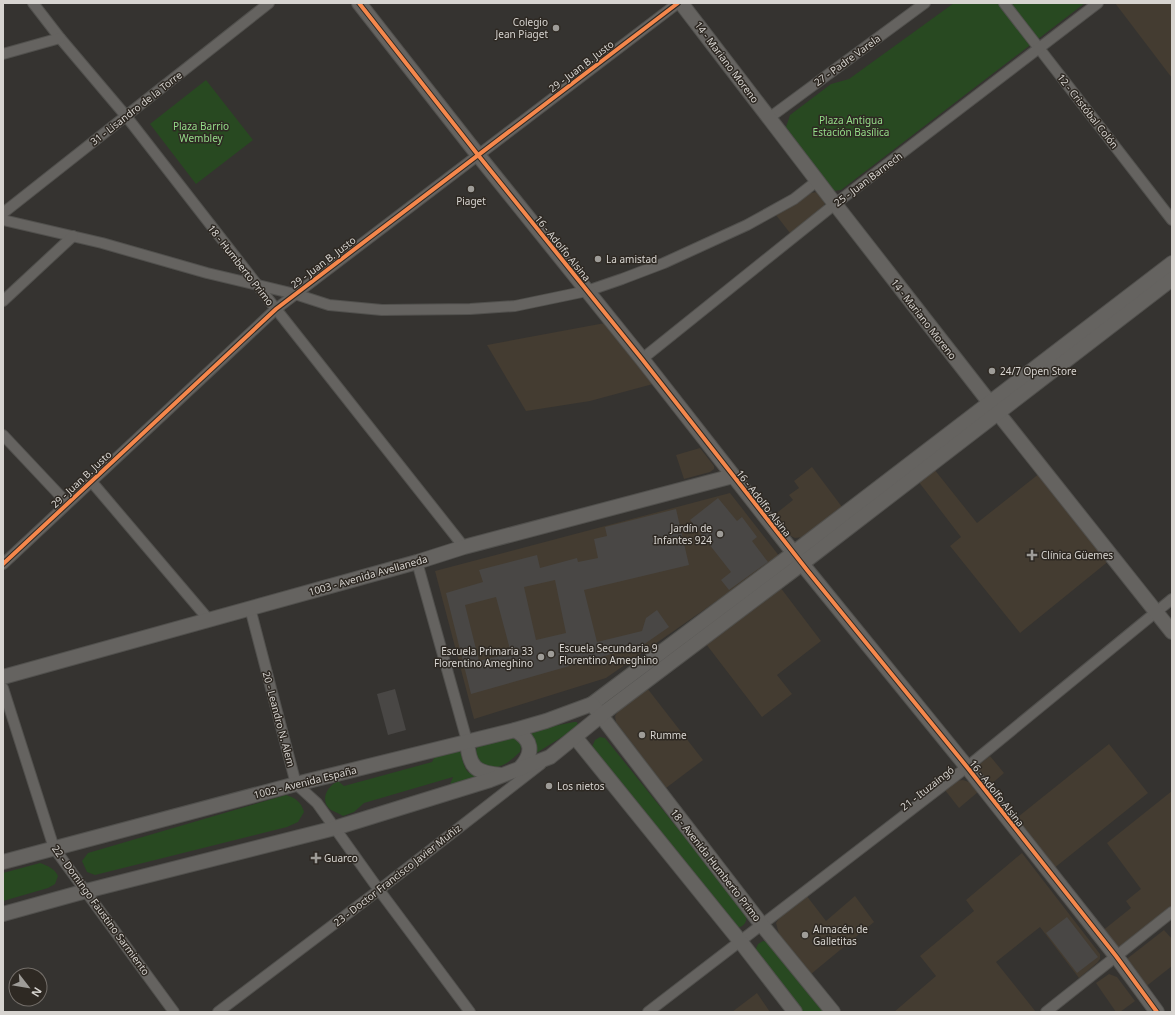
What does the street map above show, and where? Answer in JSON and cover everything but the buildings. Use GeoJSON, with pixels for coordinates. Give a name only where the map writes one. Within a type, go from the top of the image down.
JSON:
{"type":"FeatureCollection","features":[{"type":"Feature","properties":{"kind":"street","name":"18 - Humberto Primo"},"geometry":{"type":"LineString","coordinates":[[33,3],[60,38],[126,116],[256,284],[464,547]]}},
{"type":"Feature","properties":{"kind":"street","name":"31 - Lisandro de la Torre"},"geometry":{"type":"LineString","coordinates":[[3,213],[270,3]]}},
{"type":"Feature","properties":{"kind":"street","name":"16 - Adolfo Alsina"},"geometry":{"type":"LineString","coordinates":[[359,3],[478,155],[642,359],[797,558],[1116,956],[1157,1012]]}},
{"type":"Feature","properties":{"kind":"street","name":"29 - Juan B. Justo"},"geometry":{"type":"LineString","coordinates":[[3,564],[276,309],[678,3]]}},
{"type":"Feature","properties":{"kind":"street","name":"14 - Mariano Moreno"},"geometry":{"type":"LineString","coordinates":[[681,3],[994,408],[1172,632]]}},
{"type":"Feature","properties":{"kind":"street","name":"27 - Padre Varela"},"geometry":{"type":"LineString","coordinates":[[769,118],[925,3]]}},
{"type":"Feature","properties":{"kind":"street","name":"12 - Cristóbal Colón"},"geometry":{"type":"LineString","coordinates":[[1004,3],[1172,220]]}},
{"type":"Feature","properties":{"kind":"street","name":"25 - Juan Barnech"},"geometry":{"type":"LineString","coordinates":[[642,359],[835,204],[1098,3]]}},
{"type":"Feature","properties":{"kind":"street"},"geometry":{"type":"LineString","coordinates":[[3,54],[60,38]]}},
{"type":"Feature","properties":{"kind":"street"},"geometry":{"type":"LineString","coordinates":[[3,220],[73,236],[207,273],[295,294],[329,305],[382,310],[462,309],[515,306],[587,291],[664,263],[747,225],[794,198],[818,182]]}},
{"type":"Feature","properties":{"kind":"street"},"geometry":{"type":"LineString","coordinates":[[3,301],[73,236]]}},
{"type":"Feature","properties":{"kind":"street"},"geometry":{"type":"LineString","coordinates":[[994,408],[1172,262]]}},
{"type":"Feature","properties":{"kind":"street"},"geometry":{"type":"LineString","coordinates":[[797,558],[994,408],[1172,279]]}},
{"type":"Feature","properties":{"kind":"street"},"geometry":{"type":"LineString","coordinates":[[3,435],[67,503]]}},
{"type":"Feature","properties":{"kind":"street","name":"1003 - Avenida Avellaneda"},"geometry":{"type":"LineString","coordinates":[[3,677],[417,562],[464,547],[733,476]]}},
{"type":"Feature","properties":{"kind":"street"},"geometry":{"type":"LineString","coordinates":[[91,481],[209,620]]}},
{"type":"Feature","properties":{"kind":"street","name":"1002 - Avenida España"},"geometry":{"type":"LineString","coordinates":[[3,862],[296,784],[515,730],[546,721],[592,704],[797,558]]}},
{"type":"Feature","properties":{"kind":"street","name":"23 - Doctor Francisco Javier Muñiz"},"geometry":{"type":"LineString","coordinates":[[218,1012],[379,890],[550,757],[797,558]]}},
{"type":"Feature","properties":{"kind":"street"},"geometry":{"type":"LineString","coordinates":[[417,562],[471,759],[477,770],[486,774],[503,775]]}},
{"type":"Feature","properties":{"kind":"street","name":"21 - Ituzaingó"},"geometry":{"type":"LineString","coordinates":[[648,1012],[966,767],[1172,599]]}},
{"type":"Feature","properties":{"kind":"street","name":"20 - Leandro N. Alem"},"geometry":{"type":"LineString","coordinates":[[250,608],[296,784]]}},
{"type":"Feature","properties":{"kind":"street","name":"22 - Domingo Faustino Sarmiento"},"geometry":{"type":"LineString","coordinates":[[3,688],[7,715],[54,848],[174,1012]]}},
{"type":"Feature","properties":{"kind":"street"},"geometry":{"type":"LineString","coordinates":[[592,704],[601,716]]}},
{"type":"Feature","properties":{"kind":"street","name":"18 - Avenida Humberto Primo"},"geometry":{"type":"LineString","coordinates":[[601,716],[762,925],[833,1012]]}},
{"type":"Feature","properties":{"kind":"street"},"geometry":{"type":"LineString","coordinates":[[515,730],[525,736],[530,746],[528,758],[520,767]]}},
{"type":"Feature","properties":{"kind":"street"},"geometry":{"type":"LineString","coordinates":[[575,737],[795,1012]]}},
{"type":"Feature","properties":{"kind":"street"},"geometry":{"type":"LineString","coordinates":[[3,914],[86,891],[335,828],[503,775],[520,767],[550,757]]}},
{"type":"Feature","properties":{"kind":"street"},"geometry":{"type":"LineString","coordinates":[[296,784],[317,803],[379,890],[470,1012]]}},
{"type":"Feature","properties":{"kind":"street"},"geometry":{"type":"LineString","coordinates":[[1046,1012],[1172,912]]}},
{"type":"Feature","properties":{"kind":"shaded area"},"geometry":{"type":"Polygon","coordinates":[[[1115,3],[1172,3],[1172,78],[1115,3]]]}},
{"type":"Feature","properties":{"kind":"shaded area"},"geometry":{"type":"Polygon","coordinates":[[[816,192],[825,201],[824,207],[790,233],[776,215],[807,194],[816,192]]]}},
{"type":"Feature","properties":{"kind":"shaded area"},"geometry":{"type":"Polygon","coordinates":[[[605,323],[653,384],[590,401],[526,411],[487,345],[605,323]]]}},
{"type":"Feature","properties":{"kind":"shaded area"},"geometry":{"type":"Polygon","coordinates":[[[700,448],[714,466],[714,469],[710,472],[684,479],[676,455],[700,448]]]}},
{"type":"Feature","properties":{"kind":"shaded area"},"geometry":{"type":"Polygon","coordinates":[[[812,467],[842,507],[804,537],[795,538],[787,534],[773,516],[793,500],[789,495],[799,488],[794,481],[812,467]]]}},
{"type":"Feature","properties":{"kind":"shaded area","name":"Clínica Güemes"},"geometry":{"type":"Polygon","coordinates":[[[934,469],[977,523],[1040,473],[1110,560],[1020,633],[950,546],[961,537],[918,481],[934,469]]]}},
{"type":"Feature","properties":{"kind":"shaded area"},"geometry":{"type":"Polygon","coordinates":[[[730,493],[780,557],[606,678],[474,719],[435,571],[730,493]]]}},
{"type":"Feature","properties":{"kind":"shaded area"},"geometry":{"type":"Polygon","coordinates":[[[780,587],[821,641],[777,675],[792,694],[762,717],[706,644],[780,587]]]}},
{"type":"Feature","properties":{"kind":"shaded area"},"geometry":{"type":"Polygon","coordinates":[[[647,688],[703,760],[666,788],[616,722],[615,716],[620,709],[647,688]]]}},
{"type":"Feature","properties":{"kind":"shaded area"},"geometry":{"type":"Polygon","coordinates":[[[1109,744],[1148,793],[1053,869],[1014,820],[1109,744]]]}},
{"type":"Feature","properties":{"kind":"shaded area"},"geometry":{"type":"Polygon","coordinates":[[[990,756],[1004,773],[989,786],[978,772],[980,764],[990,756]]]}},
{"type":"Feature","properties":{"kind":"shaded area"},"geometry":{"type":"Polygon","coordinates":[[[963,780],[969,782],[978,792],[959,808],[945,790],[956,781],[963,780]]]}},
{"type":"Feature","properties":{"kind":"shaded area"},"geometry":{"type":"Polygon","coordinates":[[[1172,791],[1172,906],[1121,946],[1116,946],[1101,932],[1131,908],[1126,901],[1141,889],[1107,843],[1172,791]]]}},
{"type":"Feature","properties":{"kind":"shaded area"},"geometry":{"type":"Polygon","coordinates":[[[1022,853],[1100,954],[1100,959],[1097,963],[1079,978],[1040,927],[996,962],[1036,1012],[894,1012],[936,976],[920,956],[974,911],[966,900],[1022,853]]]}},
{"type":"Feature","properties":{"kind":"shaded area"},"geometry":{"type":"Polygon","coordinates":[[[806,895],[826,921],[855,896],[874,922],[811,974],[779,934],[776,923],[781,915],[806,895]]]}},
{"type":"Feature","properties":{"kind":"shaded area"},"geometry":{"type":"Polygon","coordinates":[[[1164,930],[1172,939],[1172,966],[1144,988],[1126,962],[1128,958],[1164,930]]]}},
{"type":"Feature","properties":{"kind":"shaded area"},"geometry":{"type":"Polygon","coordinates":[[[1109,974],[1117,977],[1135,1001],[1120,1012],[1116,1012],[1096,983],[1109,974]]]}},
{"type":"Feature","properties":{"kind":"shaded area"},"geometry":{"type":"Polygon","coordinates":[[[757,993],[770,1012],[732,1012],[757,993]]]}},
{"type":"Feature","properties":{"kind":"green space","name":"Plaza Antigua Estación Basílica"},"geometry":{"type":"Polygon","coordinates":[[[954,3],[1085,3],[841,190],[833,191],[786,127],[790,115],[831,84],[849,79],[954,3]]]}},
{"type":"Feature","properties":{"kind":"green space","name":"Plaza Barrio Wembley"},"geometry":{"type":"Polygon","coordinates":[[[206,80],[253,140],[196,184],[150,124],[206,80]]]}},
{"type":"Feature","properties":{"kind":"green space"},"geometry":{"type":"Polygon","coordinates":[[[577,722],[578,725],[576,728],[535,754],[535,743],[529,731],[577,722]]]}},
{"type":"Feature","properties":{"kind":"green space"},"geometry":{"type":"Polygon","coordinates":[[[515,734],[521,745],[520,752],[510,761],[503,765],[489,769],[479,762],[475,754],[478,744],[515,734]]]}},
{"type":"Feature","properties":{"kind":"green space"},"geometry":{"type":"Polygon","coordinates":[[[600,737],[605,738],[745,912],[746,921],[743,925],[738,928],[734,928],[591,749],[595,740],[600,737]]]}},
{"type":"Feature","properties":{"kind":"green space"},"geometry":{"type":"Polygon","coordinates":[[[457,747],[461,753],[464,766],[468,772],[480,778],[449,787],[453,777],[364,803],[354,812],[343,816],[331,810],[325,802],[328,790],[338,781],[344,786],[432,762],[438,751],[457,747]]]}},
{"type":"Feature","properties":{"kind":"green space"},"geometry":{"type":"Polygon","coordinates":[[[286,795],[298,801],[304,812],[298,822],[287,827],[95,875],[87,872],[82,861],[88,853],[286,795]]]}},
{"type":"Feature","properties":{"kind":"green space"},"geometry":{"type":"Polygon","coordinates":[[[40,863],[55,871],[58,876],[55,884],[48,888],[3,901],[3,873],[40,863]]]}},
{"type":"Feature","properties":{"kind":"green space"},"geometry":{"type":"Polygon","coordinates":[[[763,941],[768,942],[825,1012],[801,1012],[754,953],[758,944],[763,941]]]}},
{"type":"Feature","properties":{"kind":"cycle path"},"geometry":{"type":"LineString","coordinates":[[359,3],[478,155],[642,359],[807,570],[967,767],[1116,956],[1157,1012]]}},
{"type":"Feature","properties":{"kind":"cycle path"},"geometry":{"type":"LineString","coordinates":[[3,564],[276,309],[678,3]]}},
{"type":"Feature","properties":{"kind":"place","name":"Colegio Jean Piaget"},"geometry":{"type":"Point","coordinates":[556,28]}},
{"type":"Feature","properties":{"kind":"place","name":"Piaget"},"geometry":{"type":"Point","coordinates":[471,189]}},
{"type":"Feature","properties":{"kind":"place","name":"La amistad"},"geometry":{"type":"Point","coordinates":[598,259]}},
{"type":"Feature","properties":{"kind":"place","name":"24/7 Open Store"},"geometry":{"type":"Point","coordinates":[992,371]}},
{"type":"Feature","properties":{"kind":"place","name":"Jardín de Infantes 924"},"geometry":{"type":"Point","coordinates":[720,534]}},
{"type":"Feature","properties":{"kind":"place","name":"Clínica Güemes"},"geometry":{"type":"Point","coordinates":[1032,555]}},
{"type":"Feature","properties":{"kind":"place","name":"Escuela Secundaria 9 Florentino Ameghino"},"geometry":{"type":"Point","coordinates":[551,654]}},
{"type":"Feature","properties":{"kind":"place","name":"Escuela Primaria 33 Florentino Ameghino"},"geometry":{"type":"Point","coordinates":[541,657]}},
{"type":"Feature","properties":{"kind":"place","name":"Rumme"},"geometry":{"type":"Point","coordinates":[642,735]}},
{"type":"Feature","properties":{"kind":"place","name":"Los nietos"},"geometry":{"type":"Point","coordinates":[549,786]}},
{"type":"Feature","properties":{"kind":"place","name":"Guarco"},"geometry":{"type":"Point","coordinates":[316,858]}},
{"type":"Feature","properties":{"kind":"place","name":"Almacén de Galletitas"},"geometry":{"type":"Point","coordinates":[805,935]}}]}
